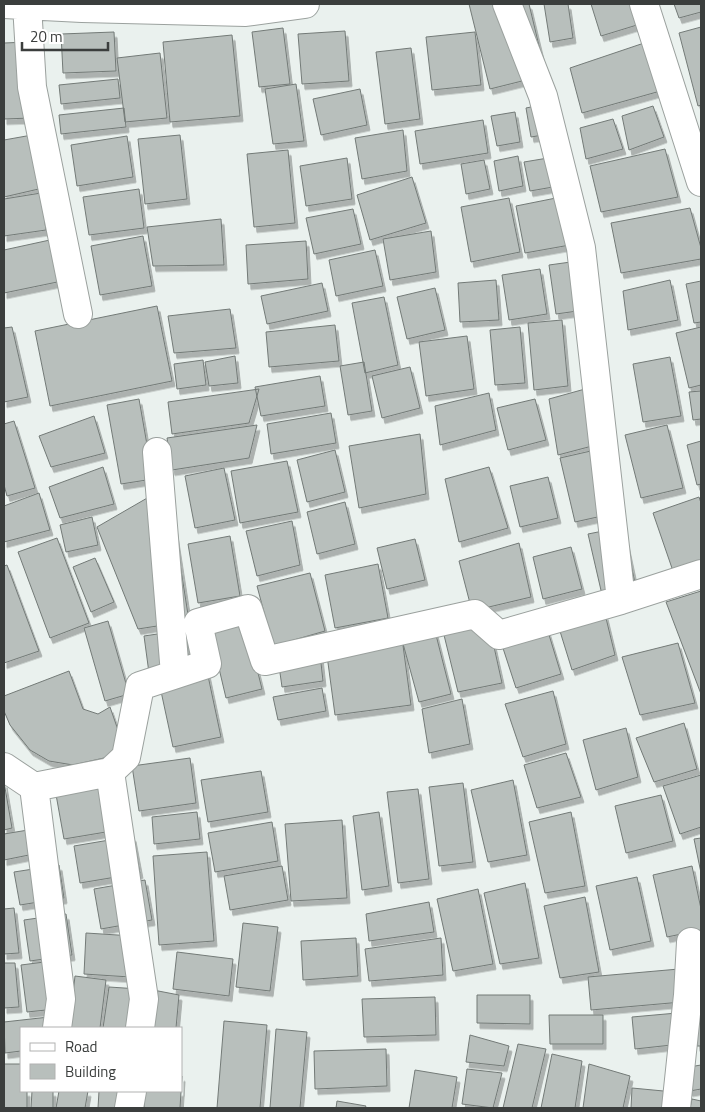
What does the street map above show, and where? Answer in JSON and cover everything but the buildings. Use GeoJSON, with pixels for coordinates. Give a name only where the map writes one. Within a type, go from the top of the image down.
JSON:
{"type":"FeatureCollection","features":[{"type":"Feature","properties":{"kind":"street"},"geometry":{"type":"LineString","coordinates":[[78,314],[15,5],[246,12],[305,4]]}},
{"type":"Feature","properties":{"kind":"street"},"geometry":{"type":"LineString","coordinates":[[508,4],[543,96],[581,248],[621,600]]}},
{"type":"Feature","properties":{"kind":"street"},"geometry":{"type":"LineString","coordinates":[[644,4],[701,182]]}},
{"type":"Feature","properties":{"kind":"street"},"geometry":{"type":"LineString","coordinates":[[158,452],[175,674]]}},
{"type":"Feature","properties":{"kind":"street"},"geometry":{"type":"LineString","coordinates":[[4,767],[34,787],[110,772],[126,757],[140,686],[207,664],[198,623],[248,609],[265,660],[475,614],[499,635],[621,600],[701,574]]}},
{"type":"Feature","properties":{"kind":"street"},"geometry":{"type":"LineString","coordinates":[[110,772],[144,999],[140,1027]]}},
{"type":"Feature","properties":{"kind":"street"},"geometry":{"type":"LineString","coordinates":[[34,787],[61,999],[57,1027]]}},
{"type":"Feature","properties":{"kind":"street"},"geometry":{"type":"LineString","coordinates":[[676,1108],[688,995],[691,942]]}},
{"type":"Feature","properties":{"kind":"street"},"geometry":{"type":"LineString","coordinates":[[129,1108],[132,1092]]}}]}
